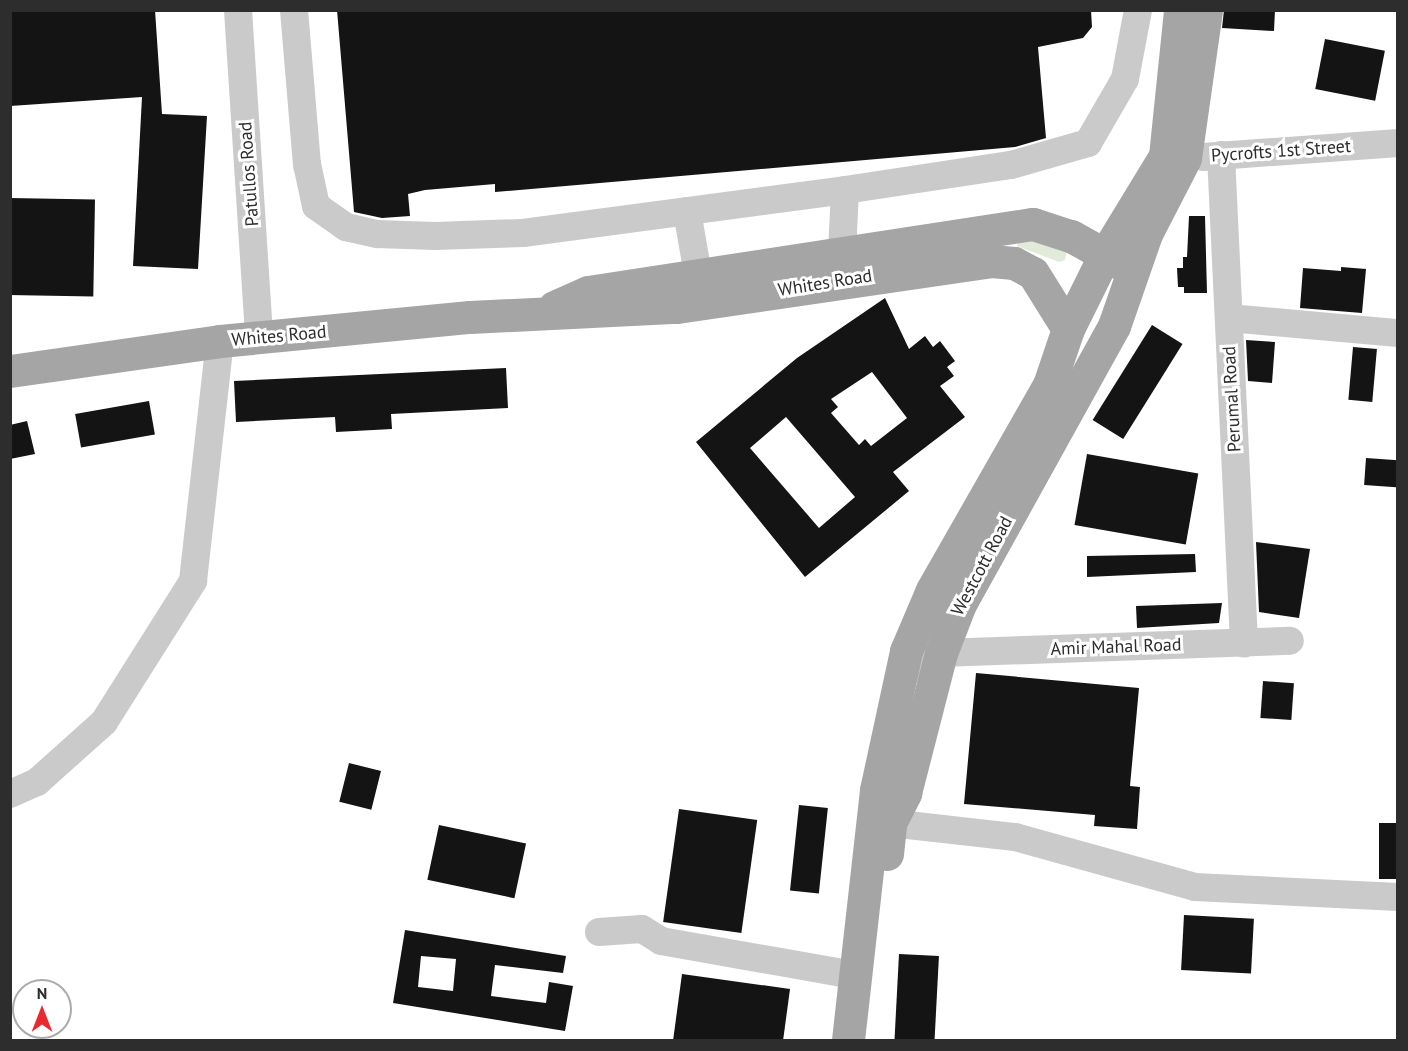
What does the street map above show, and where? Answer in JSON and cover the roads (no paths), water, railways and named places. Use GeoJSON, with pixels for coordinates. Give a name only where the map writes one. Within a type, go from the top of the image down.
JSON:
{"type":"FeatureCollection","features":[{"type":"Feature","properties":{"kind":"main road"},"geometry":{"type":"LineString","coordinates":[[1175,157],[1180,10]]}},
{"type":"Feature","properties":{"kind":"main road"},"geometry":{"type":"LineString","coordinates":[[1175,157],[1206,10]]}},
{"type":"Feature","properties":{"kind":"main road","name":"Westcott Road"},"geometry":{"type":"LineString","coordinates":[[848,1041],[853,975],[876,790],[902,673],[932,590],[1049,385],[1068,329],[1104,256],[1175,157]]}},
{"type":"Feature","properties":{"kind":"main road","name":"Westcott Road"},"geometry":{"type":"LineString","coordinates":[[867,1041],[890,824],[905,793],[941,653],[960,604],[1114,326],[1175,157]]}},
{"type":"Feature","properties":{"kind":"main road","name":"Whites Road"},"geometry":{"type":"LineString","coordinates":[[549,309],[588,292],[1033,224],[1071,236],[1104,256]]}},
{"type":"Feature","properties":{"kind":"main road"},"geometry":{"type":"LineString","coordinates":[[1104,256],[1134,270]]}},
{"type":"Feature","properties":{"kind":"main road","name":"Whites Road"},"geometry":{"type":"LineString","coordinates":[[10,371],[220,341],[549,309],[598,314],[676,307],[990,261],[1014,263],[1033,273],[1068,329]]}},
{"type":"Feature","properties":{"kind":"street","name":"Patullos Road"},"geometry":{"type":"LineString","coordinates":[[238,10],[259,338]]}},
{"type":"Feature","properties":{"kind":"street"},"geometry":{"type":"LineString","coordinates":[[294,10],[307,164],[316,206],[346,227],[389,235],[523,233],[845,190],[1011,165],[1088,143],[1125,79],[1138,10]]}},
{"type":"Feature","properties":{"kind":"street","name":"Pycrofts 1st Street"},"geometry":{"type":"LineString","coordinates":[[1175,157],[1221,156],[1398,143]]}},
{"type":"Feature","properties":{"kind":"street","name":"Perumal Road"},"geometry":{"type":"LineString","coordinates":[[1221,156],[1244,642]]}},
{"type":"Feature","properties":{"kind":"street"},"geometry":{"type":"LineString","coordinates":[[842,252],[845,190]]}},
{"type":"Feature","properties":{"kind":"street"},"geometry":{"type":"LineString","coordinates":[[687,211],[698,275]]}},
{"type":"Feature","properties":{"kind":"street"},"geometry":{"type":"LineString","coordinates":[[1228,318],[1398,333]]}},
{"type":"Feature","properties":{"kind":"street"},"geometry":{"type":"LineString","coordinates":[[10,794],[37,782],[104,722],[193,581],[220,341]]}},
{"type":"Feature","properties":{"kind":"street","name":"Amir Mahal Road"},"geometry":{"type":"LineString","coordinates":[[941,653],[1290,641]]}},
{"type":"Feature","properties":{"kind":"street"},"geometry":{"type":"LineString","coordinates":[[902,673],[941,653]]}},
{"type":"Feature","properties":{"kind":"street"},"geometry":{"type":"LineString","coordinates":[[890,824],[1015,837],[1195,887],[1398,897]]}},
{"type":"Feature","properties":{"kind":"street"},"geometry":{"type":"LineString","coordinates":[[599,932],[642,929],[661,941],[853,975]]}}]}
